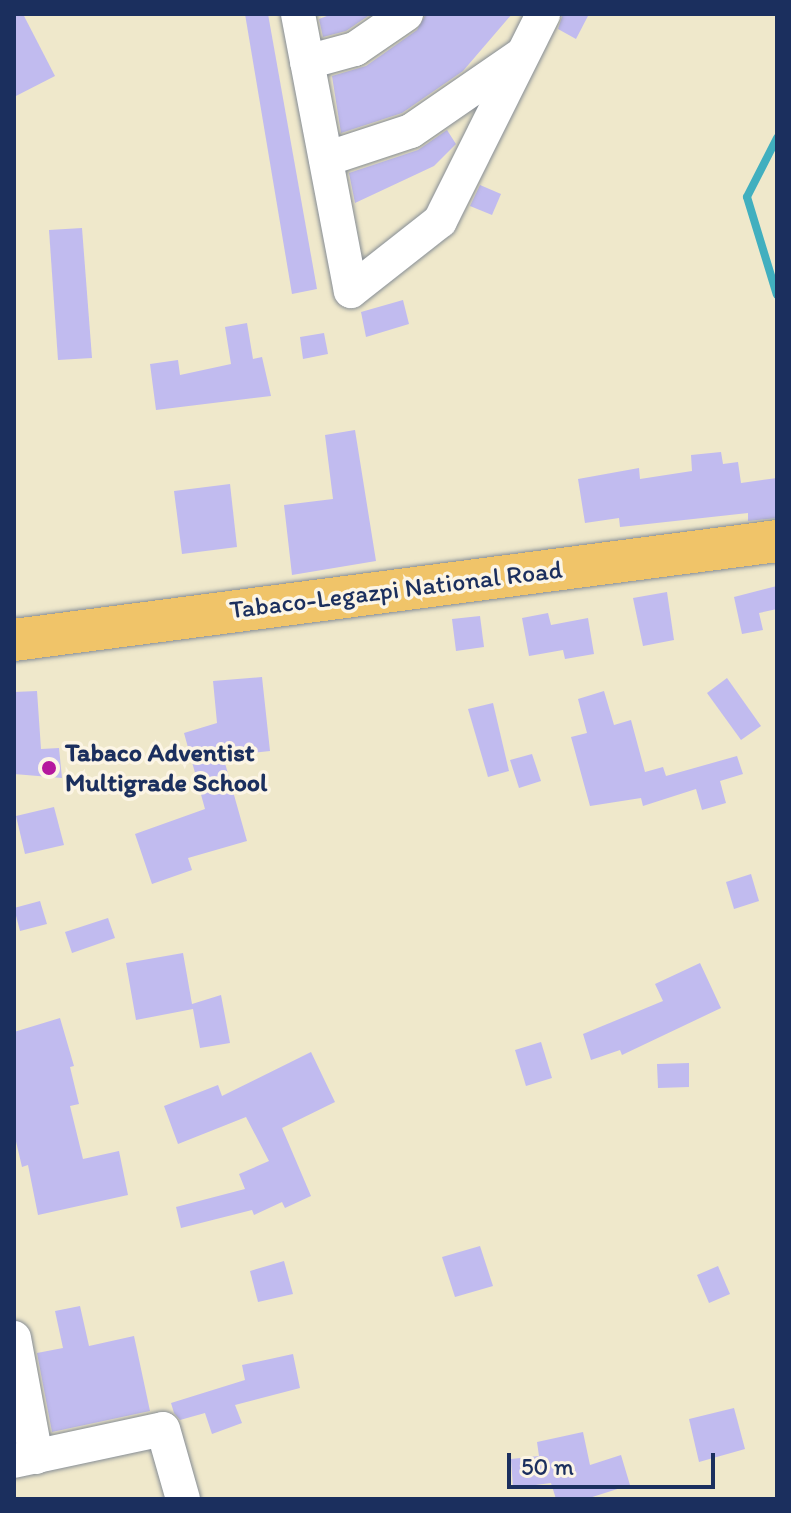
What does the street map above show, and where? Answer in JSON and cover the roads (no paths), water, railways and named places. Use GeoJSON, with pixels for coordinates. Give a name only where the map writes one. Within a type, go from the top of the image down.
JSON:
{"type":"FeatureCollection","features":[{"type":"Feature","properties":{"kind":"main road","name":"Tabaco-Legazpi National Road"},"geometry":{"type":"LineString","coordinates":[[14,640],[777,541]]}},
{"type":"Feature","properties":{"kind":"street"},"geometry":{"type":"LineString","coordinates":[[298,14],[351,291],[440,221],[543,14]]}},
{"type":"Feature","properties":{"kind":"street"},"geometry":{"type":"LineString","coordinates":[[307,62],[355,49],[406,14]]}},
{"type":"Feature","properties":{"kind":"street"},"geometry":{"type":"LineString","coordinates":[[326,159],[411,131],[523,53]]}},
{"type":"Feature","properties":{"kind":"street"},"geometry":{"type":"LineString","coordinates":[[14,1338],[25,1459],[163,1429],[183,1499]]}},
{"type":"Feature","properties":{"kind":"waterway"},"geometry":{"type":"LineString","coordinates":[[777,138],[747,197],[777,295]]}},
{"type":"Feature","properties":{"kind":"place","name":"Tabaco Adventist Multigrade School"},"geometry":{"type":"Point","coordinates":[49,768]}}]}
